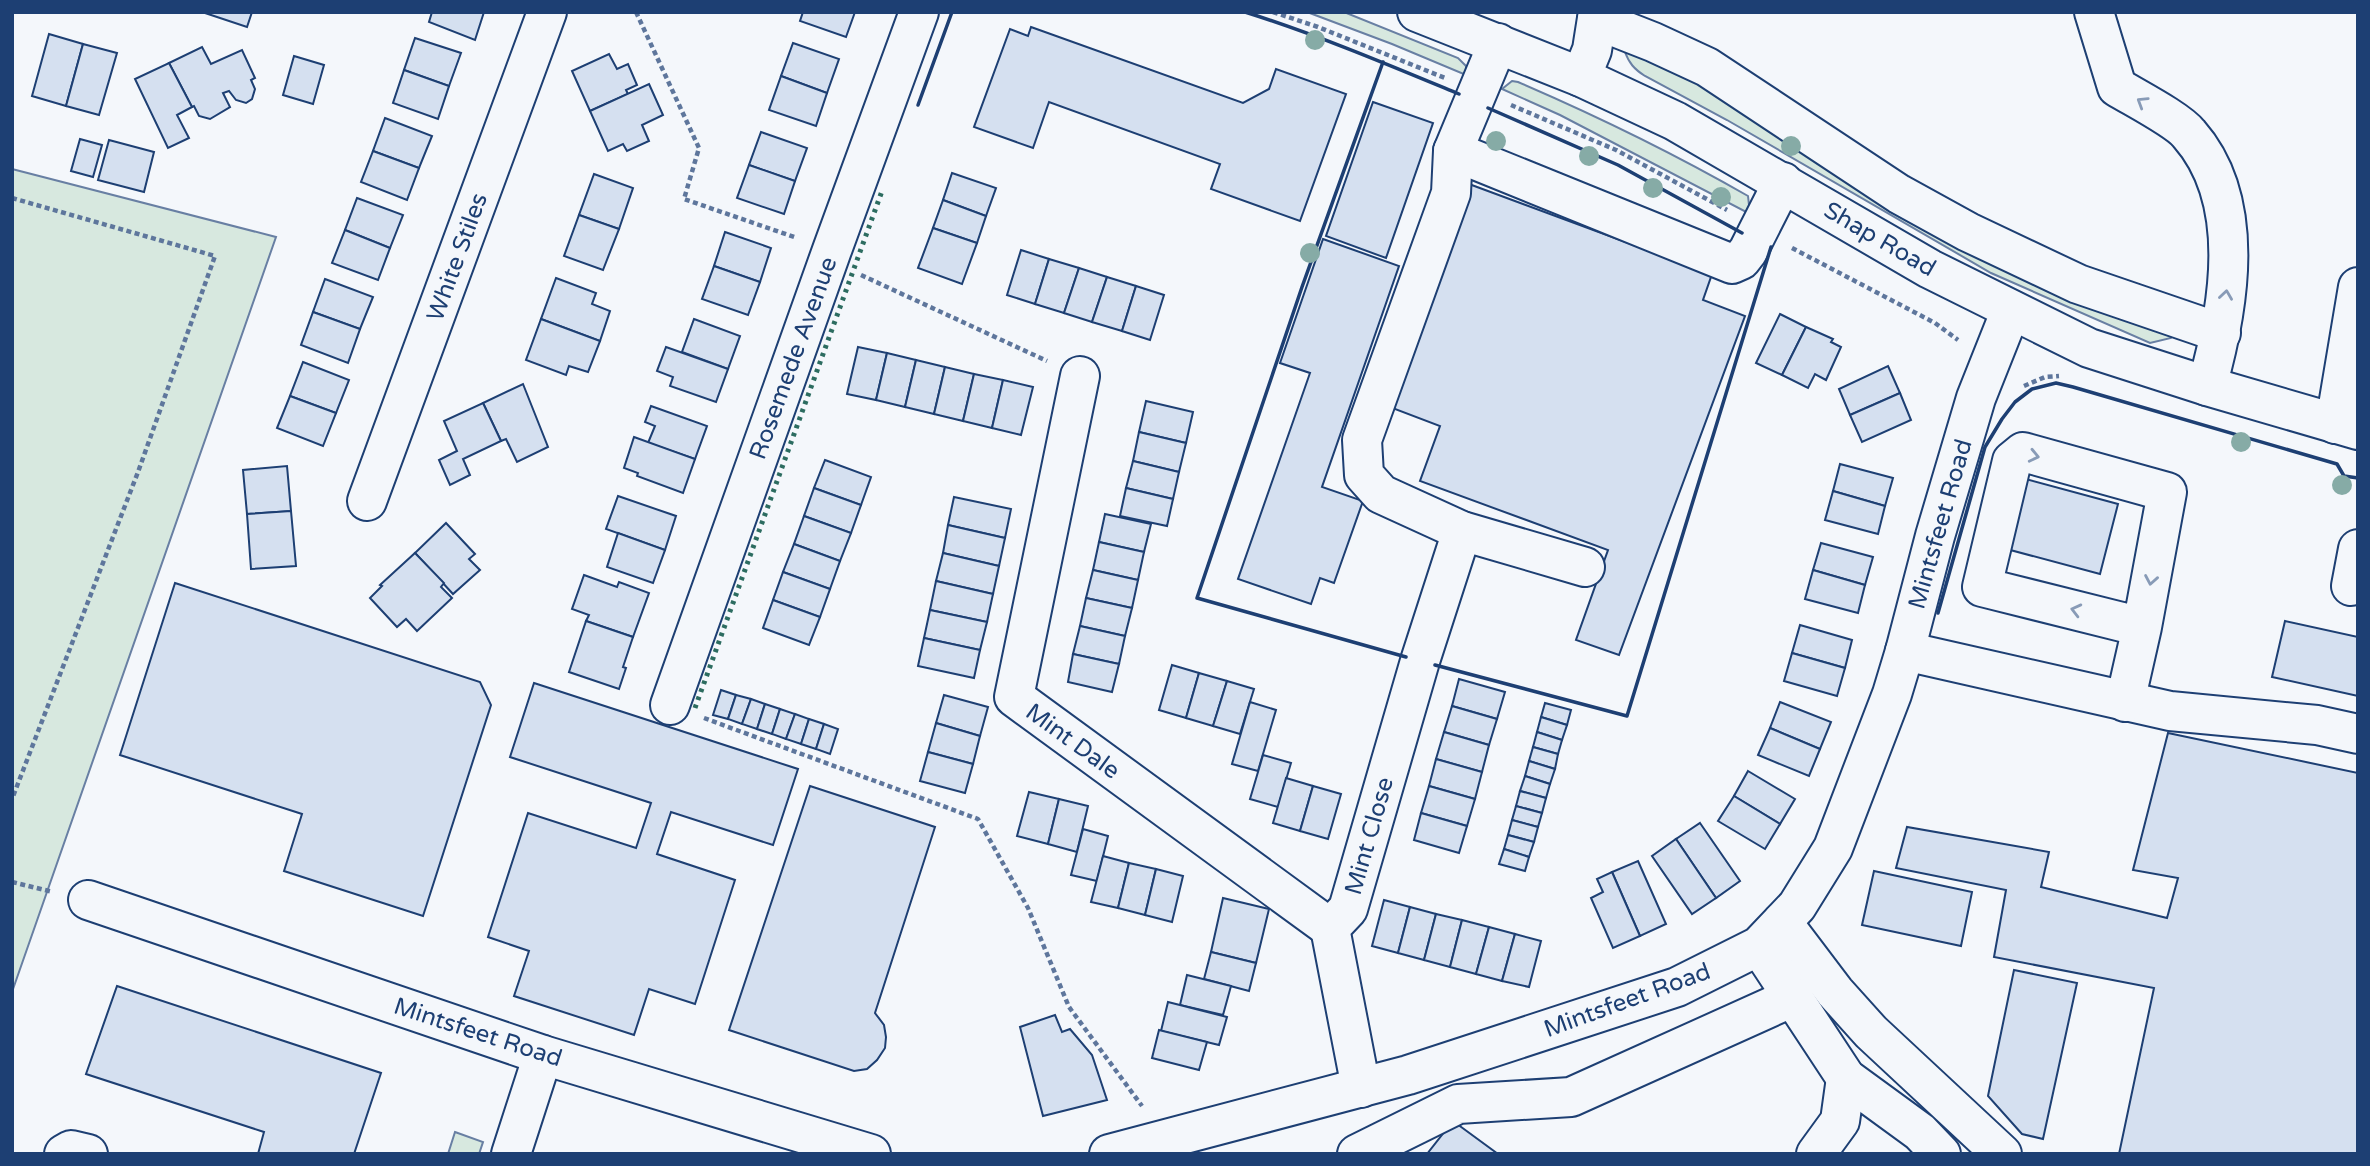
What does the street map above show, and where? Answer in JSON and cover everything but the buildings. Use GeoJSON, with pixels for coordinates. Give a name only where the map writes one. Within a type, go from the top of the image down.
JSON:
{"type":"FeatureCollection","features":[{"type":"Feature","properties":{"kind":"main road","name":"White Stiles"},"geometry":{"type":"LineString","coordinates":[[368,501],[547,12]]}},
{"type":"Feature","properties":{"kind":"main road","name":"Rosemede Avenue"},"geometry":{"type":"LineString","coordinates":[[670,705],[845,262],[919,12]]}},
{"type":"Feature","properties":{"kind":"main road","name":"Shap Road"},"geometry":{"type":"LineString","coordinates":[[1417,12],[1581,77],[1675,121],[1930,269],[2089,348],[2346,427]]}},
{"type":"Feature","properties":{"kind":"main road"},"geometry":{"type":"LineString","coordinates":[[2094,12],[2117,87],[2187,131],[2204,154],[2228,225],[2228,279],[2221,333],[2207,386]]}},
{"type":"Feature","properties":{"kind":"main road"},"geometry":{"type":"LineString","coordinates":[[1581,77],[1592,50],[1597,16],[1707,68],[1899,194],[1968,232],[2078,284],[2221,333]]}},
{"type":"Feature","properties":{"kind":"main road"},"geometry":{"type":"LineString","coordinates":[[1498,43],[1453,151],[1451,193],[1362,440],[1364,475],[1381,494],[1462,531],[1586,566]]}},
{"type":"Feature","properties":{"kind":"main road"},"geometry":{"type":"LineString","coordinates":[[1453,151],[1732,264],[1741,260],[1748,251],[1783,183]]}},
{"type":"Feature","properties":{"kind":"main road"},"geometry":{"type":"LineString","coordinates":[[2346,427],[2358,287]]}},
{"type":"Feature","properties":{"kind":"main road","name":"Mintsfeet Road"},"geometry":{"type":"LineString","coordinates":[[1109,1154],[1408,1076],[1677,987],[1770,934],[1797,906],[1833,848],[1892,694],[1976,398],[2011,310]]}},
{"type":"Feature","properties":{"kind":"main road","name":"Mint Dale"},"geometry":{"type":"LineString","coordinates":[[1080,376],[1014,697],[1330,928]]}},
{"type":"Feature","properties":{"kind":"main road"},"geometry":{"type":"LineString","coordinates":[[2125,702],[2142,627],[2167,492],[2023,453],[2012,461],[1982,587],[2142,627]]}},
{"type":"Feature","properties":{"kind":"main road","name":"Mint Close"},"geometry":{"type":"LineString","coordinates":[[1330,928],[1348,909],[1420,660],[1462,531]]}},
{"type":"Feature","properties":{"kind":"main road"},"geometry":{"type":"LineString","coordinates":[[2351,586],[2358,549]]}},
{"type":"Feature","properties":{"kind":"main road"},"geometry":{"type":"LineString","coordinates":[[1905,651],[2125,702],[2200,715],[2317,725],[2358,734]]}},
{"type":"Feature","properties":{"kind":"main road","name":"Mintsfeet Road"},"geometry":{"type":"LineString","coordinates":[[88,900],[543,1055],[871,1154]]}},
{"type":"Feature","properties":{"kind":"main road"},"geometry":{"type":"LineString","coordinates":[[1330,928],[1361,1088]]}},
{"type":"Feature","properties":{"kind":"main road"},"geometry":{"type":"LineString","coordinates":[[1770,934],[1793,997],[1846,1078],[1920,1132],[1941,1154]]}},
{"type":"Feature","properties":{"kind":"main road"},"geometry":{"type":"LineString","coordinates":[[1770,934],[1835,992],[1871,1032],[2001,1154]]}},
{"type":"Feature","properties":{"kind":"main road"},"geometry":{"type":"LineString","coordinates":[[1357,1154],[1458,1104],[1572,1097],[1793,997]]}},
{"type":"Feature","properties":{"kind":"main road"},"geometry":{"type":"LineString","coordinates":[[511,1154],[543,1055]]}},
{"type":"Feature","properties":{"kind":"main road"},"geometry":{"type":"LineString","coordinates":[[1816,1154],[1840,1121],[1846,1078]]}},
{"type":"Feature","properties":{"kind":"main road"},"geometry":{"type":"LineString","coordinates":[[64,1154],[71,1150],[88,1154]]}},
{"type":"Feature","properties":{"kind":"path"},"geometry":{"type":"LineString","coordinates":[[636,12],[699,149],[684,199],[845,262],[1080,376]]}},
{"type":"Feature","properties":{"kind":"path"},"geometry":{"type":"LineString","coordinates":[[1273,12],[1318,27],[1449,80]]}},
{"type":"Feature","properties":{"kind":"path"},"geometry":{"type":"LineString","coordinates":[[1502,102],[1616,150],[1732,214]]}},
{"type":"Feature","properties":{"kind":"path"},"geometry":{"type":"LineString","coordinates":[[12,198],[215,256],[138,472],[12,799]]}},
{"type":"Feature","properties":{"kind":"path"},"geometry":{"type":"LineString","coordinates":[[1790,246],[1935,323],[1960,342]]}},
{"type":"Feature","properties":{"kind":"path"},"geometry":{"type":"LineString","coordinates":[[670,705],[978,818],[1027,908],[1069,1007],[1166,1139]]}},
{"type":"Feature","properties":{"kind":"shaded area"},"geometry":{"type":"Polygon","coordinates":[[[1307,12],[1344,12],[1458,58],[1466,66],[1466,75],[1392,44],[1307,12]]]}},
{"type":"Feature","properties":{"kind":"shaded area"},"geometry":{"type":"Polygon","coordinates":[[[1631,50],[1649,54],[2175,331],[2171,338],[2150,343],[1991,273],[1727,120],[1645,76],[1628,59],[1625,52],[1631,50]]]}},
{"type":"Feature","properties":{"kind":"shaded area"},"geometry":{"type":"Polygon","coordinates":[[[1512,81],[1606,122],[1720,180],[1748,196],[1750,214],[1560,115],[1502,89],[1512,81]]]}},
{"type":"Feature","properties":{"kind":"shaded area"},"geometry":{"type":"Polygon","coordinates":[[[12,169],[276,237],[12,992],[12,169]]]}},
{"type":"Feature","properties":{"kind":"shaded area"},"geometry":{"type":"Polygon","coordinates":[[[455,1132],[483,1142],[479,1154],[448,1154],[455,1132]]]}},
{"type":"Feature","properties":{"kind":"hedge"},"geometry":{"type":"LineString","coordinates":[[695,708],[882,191]]}},
{"type":"Feature","properties":{"kind":"wall"},"geometry":{"type":"LineString","coordinates":[[918,105],[952,12]]}},
{"type":"Feature","properties":{"kind":"wall"},"geometry":{"type":"LineString","coordinates":[[1245,12],[1326,40],[1459,94]]}},
{"type":"Feature","properties":{"kind":"wall"},"geometry":{"type":"LineString","coordinates":[[1383,62],[1302,287],[1197,598],[1406,657]]}},
{"type":"Feature","properties":{"kind":"wall"},"geometry":{"type":"LineString","coordinates":[[1488,108],[1618,165],[1742,233]]}},
{"type":"Feature","properties":{"kind":"wall"},"geometry":{"type":"LineString","coordinates":[[1435,665],[1627,716],[1771,247]]}},
{"type":"Feature","properties":{"kind":"wall"},"geometry":{"type":"LineString","coordinates":[[1938,613],[1985,447],[2015,402],[2032,389],[2056,383],[2073,387],[2337,464],[2344,476],[2358,478]]}}]}
